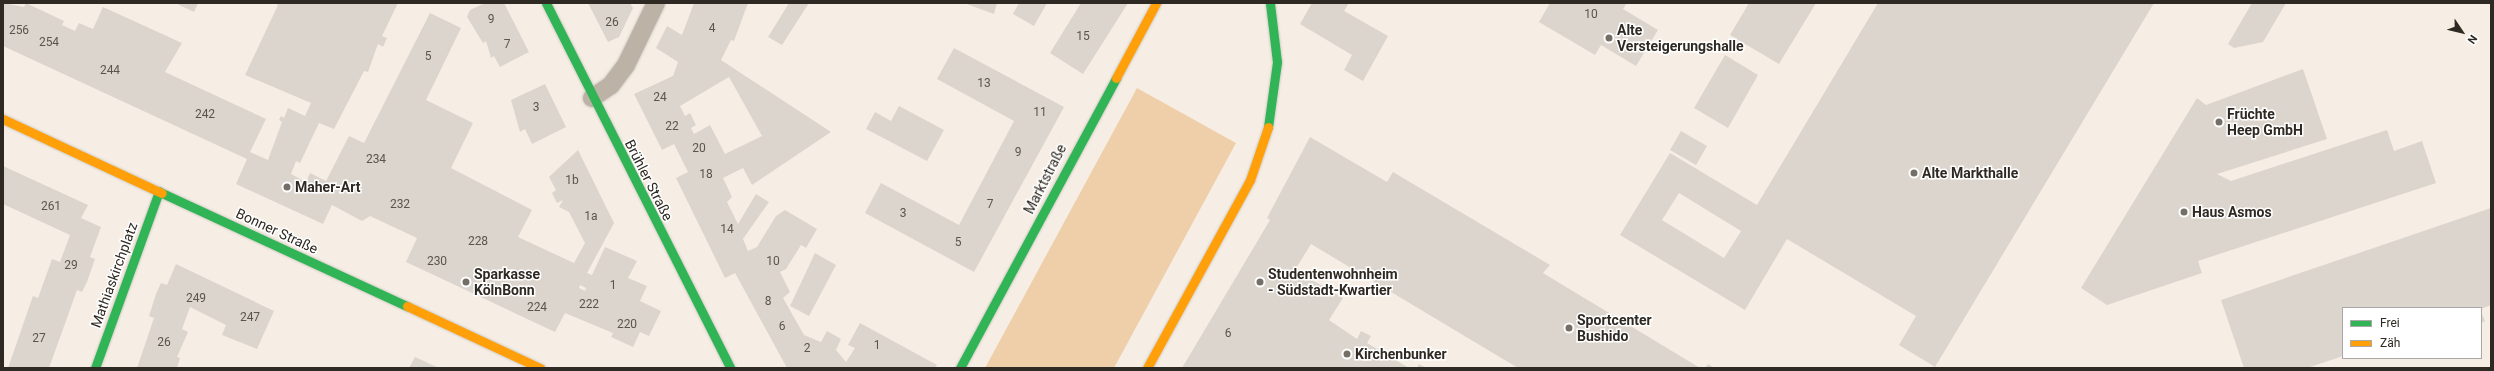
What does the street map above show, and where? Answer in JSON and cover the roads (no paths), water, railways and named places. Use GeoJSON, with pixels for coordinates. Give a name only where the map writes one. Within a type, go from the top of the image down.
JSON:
{"type":"FeatureCollection","features":[{"type":"Feature","properties":{"kind":"street","name":"Brühler Straße"},"geometry":{"type":"LineString","coordinates":[[546,3],[592,98],[730,368]]}},
{"type":"Feature","properties":{"kind":"street"},"geometry":{"type":"LineString","coordinates":[[592,98],[611,85],[626,65],[656,3]]}},
{"type":"Feature","properties":{"kind":"street","name":"Marktstraße"},"geometry":{"type":"LineString","coordinates":[[960,368],[1156,3]]}},
{"type":"Feature","properties":{"kind":"street"},"geometry":{"type":"LineString","coordinates":[[1147,368],[1250,180],[1266,140],[1277,62],[1270,3]]}},
{"type":"Feature","properties":{"kind":"street","name":"Bonner Straße"},"geometry":{"type":"LineString","coordinates":[[3,119],[540,368]]}},
{"type":"Feature","properties":{"kind":"street","name":"Mathiaskirchplatz"},"geometry":{"type":"LineString","coordinates":[[95,368],[159,191]]}},
{"type":"Feature","properties":{"kind":"place","name":"Alte Versteigerungshalle"},"geometry":{"type":"Point","coordinates":[1609,38]}},
{"type":"Feature","properties":{"kind":"place","name":"Früchte Heep GmbH"},"geometry":{"type":"Point","coordinates":[2219,122]}},
{"type":"Feature","properties":{"kind":"place","name":"Alte Markthalle"},"geometry":{"type":"Point","coordinates":[1914,173]}},
{"type":"Feature","properties":{"kind":"place","name":"Maher-Art"},"geometry":{"type":"Point","coordinates":[287,187]}},
{"type":"Feature","properties":{"kind":"place","name":"Haus Asmos"},"geometry":{"type":"Point","coordinates":[2184,212]}},
{"type":"Feature","properties":{"kind":"place","name":"Sparkasse KölnBonn"},"geometry":{"type":"Point","coordinates":[466,282]}},
{"type":"Feature","properties":{"kind":"place","name":"Studentenwohnheim - Südstadt-Kwartier"},"geometry":{"type":"Point","coordinates":[1260,282]}},
{"type":"Feature","properties":{"kind":"place","name":"Sportcenter Bushido"},"geometry":{"type":"Point","coordinates":[1569,328]}},
{"type":"Feature","properties":{"kind":"place","name":"Kirchenbunker"},"geometry":{"type":"Point","coordinates":[1347,354]}}]}
